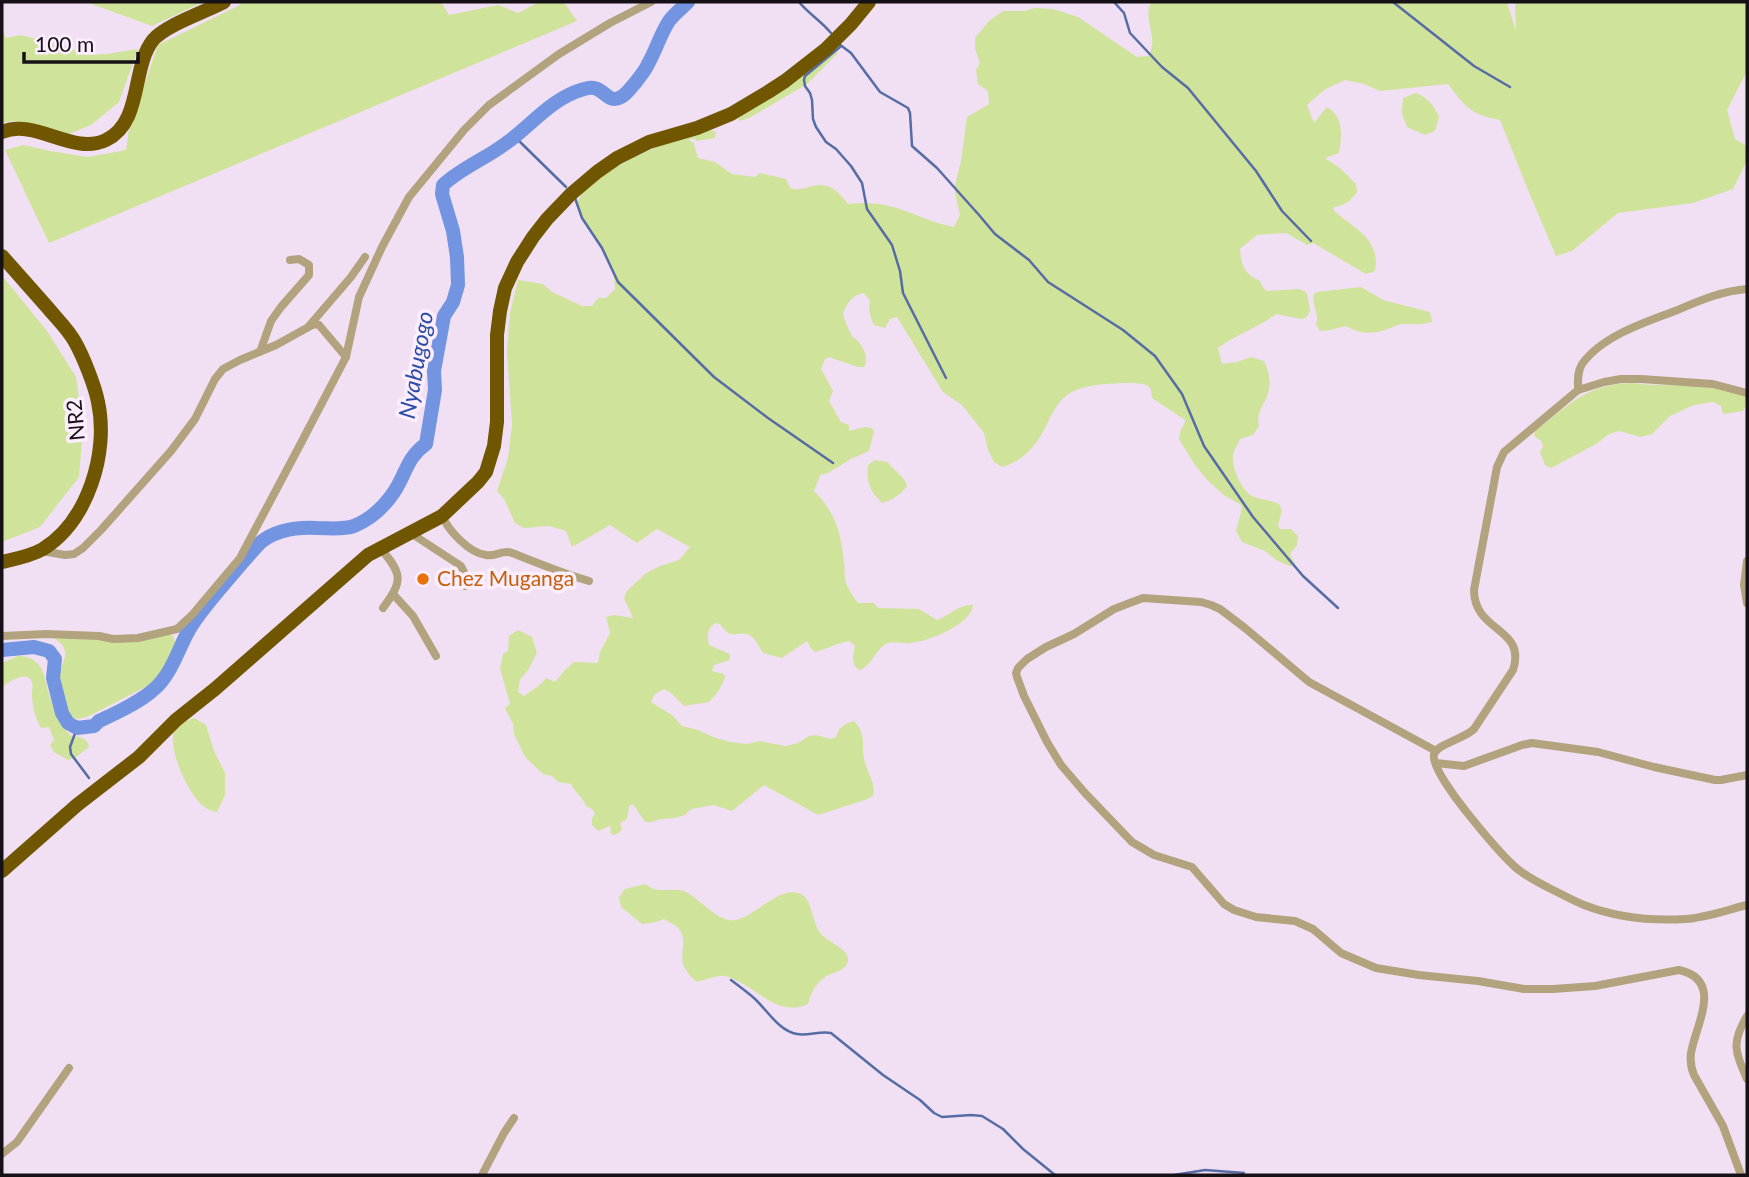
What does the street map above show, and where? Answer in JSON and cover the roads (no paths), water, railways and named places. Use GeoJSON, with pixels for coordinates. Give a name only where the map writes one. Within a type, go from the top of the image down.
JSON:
{"type":"FeatureCollection","features":[{"type":"Feature","properties":{"kind":"highway"},"geometry":{"type":"LineString","coordinates":[[2,132],[8,129],[25,130],[73,142],[97,144],[112,136],[127,118],[143,63],[155,38],[165,30],[224,2]]}},
{"type":"Feature","properties":{"kind":"highway"},"geometry":{"type":"LineString","coordinates":[[2,871],[77,805],[139,757],[176,720],[368,555],[442,516],[478,482],[486,472],[494,446],[497,422],[497,335],[505,288],[533,237],[571,194],[617,158],[649,142],[697,128],[731,114],[785,81],[826,49],[869,2]]}},
{"type":"Feature","properties":{"kind":"highway","name":"NR2"},"geometry":{"type":"LineString","coordinates":[[2,256],[74,340],[99,401],[101,421],[99,451],[91,488],[84,504],[62,532],[41,551],[2,562]]}},
{"type":"Feature","properties":{"kind":"street"},"geometry":{"type":"LineString","coordinates":[[2,636],[46,634],[138,638],[177,629],[192,615],[240,558],[346,357],[359,297],[409,197],[464,130],[489,105],[534,71],[610,23],[651,2]]}},
{"type":"Feature","properties":{"kind":"street"},"geometry":{"type":"LineString","coordinates":[[309,326],[365,257]]}},
{"type":"Feature","properties":{"kind":"street"},"geometry":{"type":"LineString","coordinates":[[260,352],[271,321],[309,275],[309,265],[299,259],[290,260]]}},
{"type":"Feature","properties":{"kind":"street"},"geometry":{"type":"LineString","coordinates":[[1578,390],[1577,376],[1581,365],[1592,353],[1622,332],[1716,294],[1747,289]]}},
{"type":"Feature","properties":{"kind":"street"},"geometry":{"type":"LineString","coordinates":[[41,551],[74,554],[93,539],[171,451],[195,419],[219,374],[229,365],[314,324],[319,325],[346,357]]}},
{"type":"Feature","properties":{"kind":"street"},"geometry":{"type":"LineString","coordinates":[[1747,393],[1713,384],[1641,379],[1604,382],[1578,390],[1504,452],[1497,467],[1474,598],[1485,620],[1511,642],[1515,649],[1515,662],[1513,670],[1474,729],[1436,751],[1434,755],[1450,792],[1483,833],[1516,867],[1538,883],[1584,905],[1647,918],[1686,919],[1747,905]]}},
{"type":"Feature","properties":{"kind":"street"},"geometry":{"type":"LineString","coordinates":[[442,516],[460,539],[487,556],[509,551],[589,581]]}},
{"type":"Feature","properties":{"kind":"street"},"geometry":{"type":"LineString","coordinates":[[409,532],[461,566],[465,574],[465,586]]}},
{"type":"Feature","properties":{"kind":"street"},"geometry":{"type":"LineString","coordinates":[[380,548],[398,573],[397,585],[383,608]]}},
{"type":"Feature","properties":{"kind":"street"},"geometry":{"type":"LineString","coordinates":[[1747,561],[1744,585],[1747,603]]}},
{"type":"Feature","properties":{"kind":"street"},"geometry":{"type":"LineString","coordinates":[[393,594],[413,617],[436,656]]}},
{"type":"Feature","properties":{"kind":"street"},"geometry":{"type":"LineString","coordinates":[[1436,751],[1308,682],[1228,615],[1201,602],[1143,598],[1127,604],[1046,647],[1027,659],[1016,673],[1024,696],[1047,742],[1061,765],[1085,793],[1132,842],[1154,855],[1192,867],[1224,904],[1234,910],[1256,917],[1295,921],[1313,929],[1341,953],[1376,968],[1419,975],[1524,989],[1553,989],[1595,986],[1679,970],[1691,973],[1698,979],[1706,998],[1691,1055],[1693,1075],[1723,1126],[1741,1175]]}},
{"type":"Feature","properties":{"kind":"street"},"geometry":{"type":"LineString","coordinates":[[1436,763],[1464,766],[1532,743],[1598,752],[1715,780],[1747,775]]}},
{"type":"Feature","properties":{"kind":"street"},"geometry":{"type":"LineString","coordinates":[[1747,1016],[1735,1042],[1747,1079]]}},
{"type":"Feature","properties":{"kind":"street"},"geometry":{"type":"LineString","coordinates":[[2,1154],[17,1142],[69,1068]]}},
{"type":"Feature","properties":{"kind":"street"},"geometry":{"type":"LineString","coordinates":[[482,1175],[514,1118]]}},
{"type":"Feature","properties":{"kind":"waterway","name":"Nyabugogo"},"geometry":{"type":"LineString","coordinates":[[2,650],[34,647],[49,651],[55,659],[53,678],[62,713],[68,723],[77,728],[94,726],[142,699],[162,681],[197,618],[261,542],[280,532],[295,529],[354,526],[381,508],[394,492],[415,454],[426,444],[435,390],[434,371],[444,316],[453,302],[458,285],[457,257],[453,231],[442,194],[443,185],[515,137],[551,106],[572,93],[591,88],[612,99],[623,96],[645,69],[669,21],[688,2]]}},
{"type":"Feature","properties":{"kind":"waterway"},"geometry":{"type":"LineString","coordinates":[[799,2],[831,33]]}},
{"type":"Feature","properties":{"kind":"waterway"},"geometry":{"type":"LineString","coordinates":[[1114,2],[1124,13],[1130,33],[1162,67],[1188,88],[1256,171],[1282,211],[1311,241]]}},
{"type":"Feature","properties":{"kind":"waterway"},"geometry":{"type":"LineString","coordinates":[[1393,2],[1474,66],[1510,87]]}},
{"type":"Feature","properties":{"kind":"waterway"},"geometry":{"type":"LineString","coordinates":[[839,44],[851,53],[880,92],[908,108],[912,146],[937,168],[995,234],[1029,260],[1048,282],[1123,330],[1155,356],[1182,394],[1204,446],[1253,517],[1303,576],[1338,608]]}},
{"type":"Feature","properties":{"kind":"waterway"},"geometry":{"type":"LineString","coordinates":[[840,47],[805,76],[805,86],[812,100],[813,119],[826,142],[851,166],[862,183],[867,209],[892,245],[903,293],[946,378]]}},
{"type":"Feature","properties":{"kind":"waterway"},"geometry":{"type":"LineString","coordinates":[[515,137],[566,187]]}},
{"type":"Feature","properties":{"kind":"waterway"},"geometry":{"type":"LineString","coordinates":[[575,198],[582,218],[602,248],[618,282],[714,377],[833,463]]}},
{"type":"Feature","properties":{"kind":"waterway"},"geometry":{"type":"LineString","coordinates":[[77,728],[70,747],[71,754],[89,778]]}},
{"type":"Feature","properties":{"kind":"waterway"},"geometry":{"type":"LineString","coordinates":[[731,980],[754,998],[785,1029],[801,1034],[831,1033],[934,1113],[942,1117],[982,1116],[1003,1129],[1055,1175]]}},
{"type":"Feature","properties":{"kind":"waterway"},"geometry":{"type":"LineString","coordinates":[[1174,1175],[1205,1170],[1244,1173]]}},
{"type":"Feature","properties":{"kind":"place","name":"Chez Muganga"},"geometry":{"type":"Point","coordinates":[423,579]}}]}
